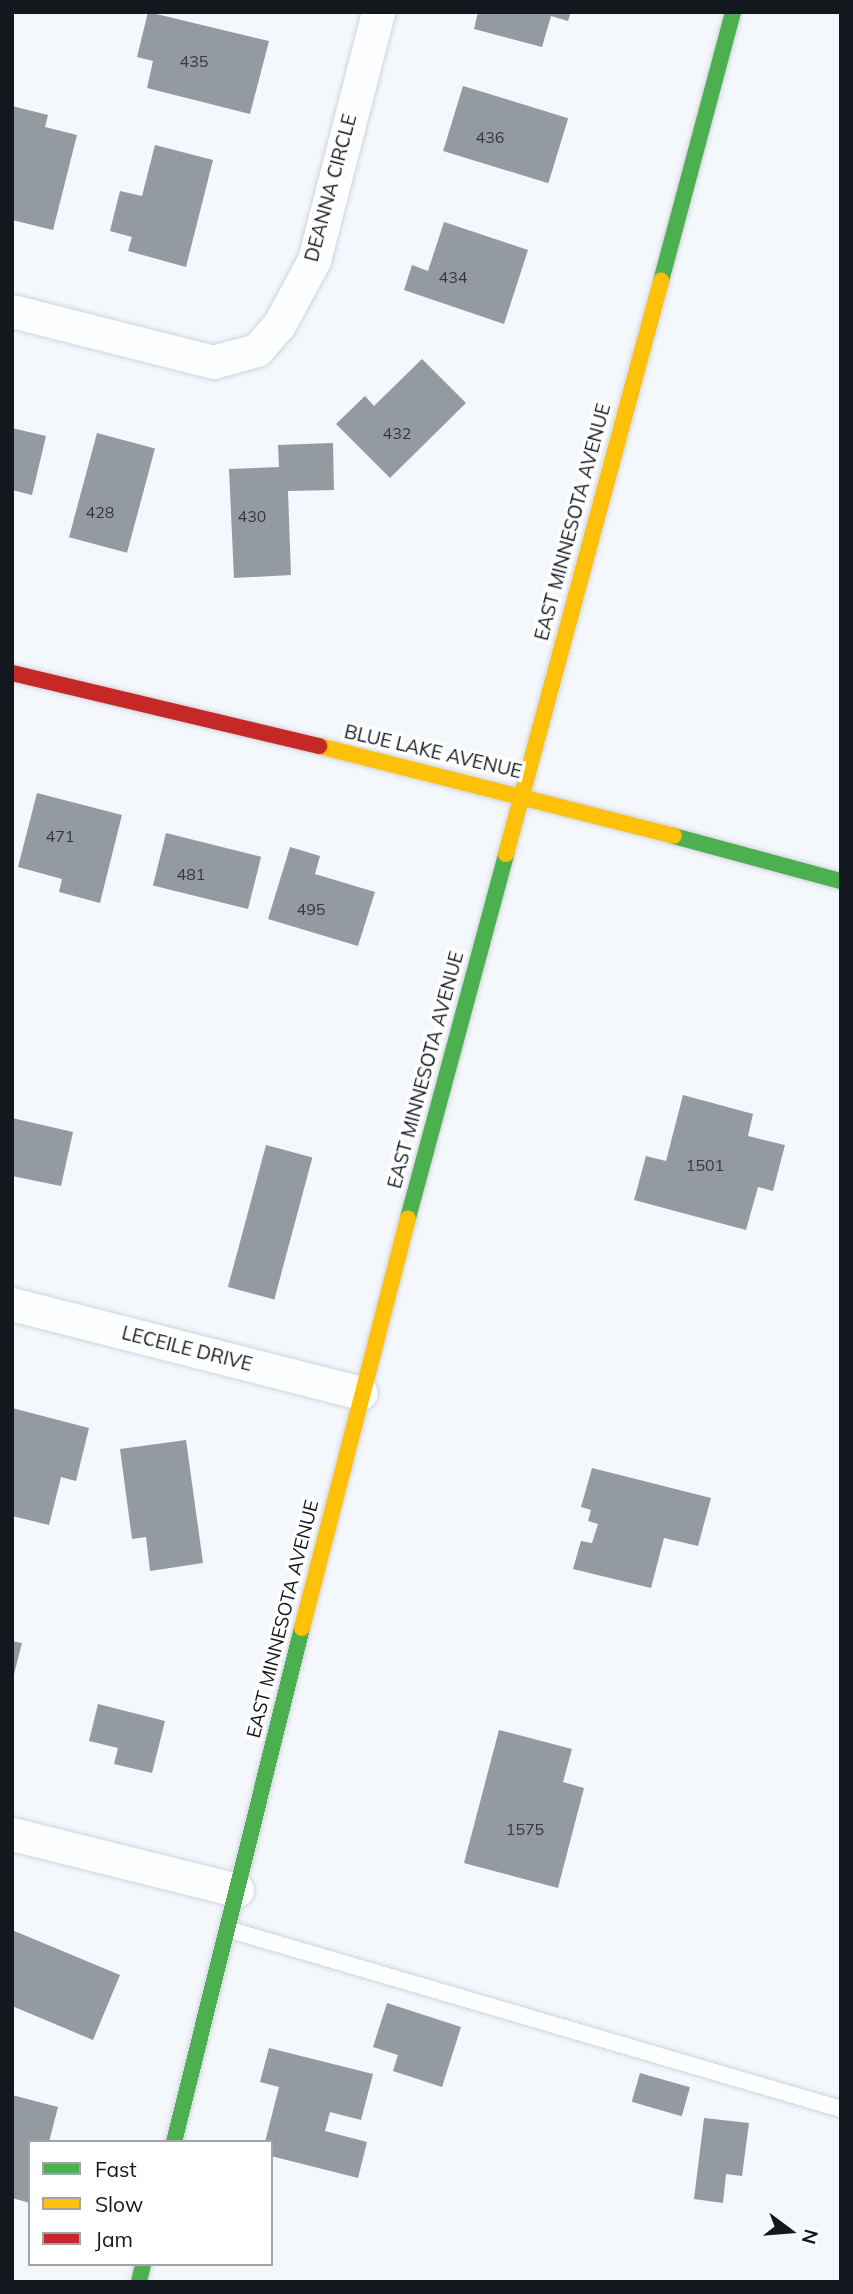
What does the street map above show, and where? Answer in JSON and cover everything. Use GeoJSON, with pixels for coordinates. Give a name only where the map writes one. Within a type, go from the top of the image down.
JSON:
{"type":"FeatureCollection","features":[{"type":"Feature","properties":{"kind":"street","name":"DEANNA CIRCLE"},"geometry":{"type":"LineString","coordinates":[[12,311],[213,362],[257,350],[279,325],[314,260],[378,12]]}},
{"type":"Feature","properties":{"kind":"street","name":"EAST MINNESOTA AVENUE"},"geometry":{"type":"LineString","coordinates":[[174,2140],[361,1393],[733,12]]}},
{"type":"Feature","properties":{"kind":"street","name":"BLUE LAKE AVENUE"},"geometry":{"type":"LineString","coordinates":[[12,673],[521,794],[841,881]]}},
{"type":"Feature","properties":{"kind":"street","name":"LECEILE DRIVE"},"geometry":{"type":"LineString","coordinates":[[12,1304],[361,1393]]}},
{"type":"Feature","properties":{"kind":"street"},"geometry":{"type":"LineString","coordinates":[[12,1834],[237,1889]]}},
{"type":"Feature","properties":{"kind":"lane"},"geometry":{"type":"LineString","coordinates":[[227,1930],[841,2109]]}},
{"type":"Feature","properties":{"kind":"building"},"geometry":{"type":"Polygon","coordinates":[[[148,12],[269,41],[250,114],[147,88],[153,61],[137,57],[148,12]]]}},
{"type":"Feature","properties":{"kind":"building"},"geometry":{"type":"Polygon","coordinates":[[[478,12],[571,12],[568,21],[551,16],[542,47],[474,29],[478,12]]]}},
{"type":"Feature","properties":{"kind":"building"},"geometry":{"type":"Polygon","coordinates":[[[463,86],[568,118],[548,183],[443,151],[463,86]]]}},
{"type":"Feature","properties":{"kind":"building"},"geometry":{"type":"Polygon","coordinates":[[[12,106],[48,115],[45,127],[77,135],[53,230],[12,220],[12,106]]]}},
{"type":"Feature","properties":{"kind":"building"},"geometry":{"type":"Polygon","coordinates":[[[155,145],[213,160],[186,267],[128,251],[132,237],[110,231],[120,191],[142,196],[155,145]]]}},
{"type":"Feature","properties":{"kind":"building"},"geometry":{"type":"Polygon","coordinates":[[[444,222],[528,250],[504,324],[404,290],[412,265],[428,271],[444,222]]]}},
{"type":"Feature","properties":{"kind":"building"},"geometry":{"type":"Polygon","coordinates":[[[422,359],[466,403],[390,478],[336,424],[365,396],[374,406],[422,359]]]}},
{"type":"Feature","properties":{"kind":"building"},"geometry":{"type":"Polygon","coordinates":[[[12,428],[46,436],[32,495],[12,490],[12,428]]]}},
{"type":"Feature","properties":{"kind":"building"},"geometry":{"type":"Polygon","coordinates":[[[97,433],[155,449],[127,553],[69,537],[97,433]]]}},
{"type":"Feature","properties":{"kind":"building"},"geometry":{"type":"Polygon","coordinates":[[[333,443],[334,490],[288,491],[291,575],[234,578],[229,469],[279,467],[278,445],[333,443]]]}},
{"type":"Feature","properties":{"kind":"building"},"geometry":{"type":"Polygon","coordinates":[[[37,793],[122,815],[100,903],[59,892],[62,879],[18,867],[37,793]]]}},
{"type":"Feature","properties":{"kind":"building"},"geometry":{"type":"Polygon","coordinates":[[[166,833],[261,857],[248,909],[153,885],[166,833]]]}},
{"type":"Feature","properties":{"kind":"building"},"geometry":{"type":"Polygon","coordinates":[[[290,847],[320,856],[315,874],[375,892],[358,946],[268,919],[290,847]]]}},
{"type":"Feature","properties":{"kind":"building"},"geometry":{"type":"Polygon","coordinates":[[[683,1095],[753,1114],[748,1136],[785,1145],[773,1191],[758,1187],[746,1230],[634,1200],[646,1156],[666,1161],[683,1095]]]}},
{"type":"Feature","properties":{"kind":"building"},"geometry":{"type":"Polygon","coordinates":[[[12,1118],[73,1132],[61,1186],[12,1176],[12,1118]]]}},
{"type":"Feature","properties":{"kind":"building"},"geometry":{"type":"Polygon","coordinates":[[[266,1145],[312,1157],[274,1299],[228,1287],[266,1145]]]}},
{"type":"Feature","properties":{"kind":"building"},"geometry":{"type":"Polygon","coordinates":[[[12,1408],[89,1428],[76,1481],[61,1477],[49,1525],[12,1516],[12,1408]]]}},
{"type":"Feature","properties":{"kind":"building"},"geometry":{"type":"Polygon","coordinates":[[[186,1440],[203,1563],[150,1571],[146,1537],[132,1539],[120,1449],[186,1440]]]}},
{"type":"Feature","properties":{"kind":"building"},"geometry":{"type":"Polygon","coordinates":[[[592,1468],[711,1498],[698,1546],[664,1538],[651,1588],[573,1569],[581,1541],[592,1543],[598,1524],[588,1521],[591,1510],[581,1507],[592,1468]]]}},
{"type":"Feature","properties":{"kind":"building"},"geometry":{"type":"Polygon","coordinates":[[[12,1641],[22,1643],[13,1678],[12,1678],[12,1641]]]}},
{"type":"Feature","properties":{"kind":"building"},"geometry":{"type":"Polygon","coordinates":[[[98,1704],[165,1721],[152,1773],[114,1764],[118,1748],[89,1741],[98,1704]]]}},
{"type":"Feature","properties":{"kind":"building"},"geometry":{"type":"Polygon","coordinates":[[[499,1730],[572,1749],[563,1782],[584,1788],[558,1888],[464,1863],[499,1730]]]}},
{"type":"Feature","properties":{"kind":"building"},"geometry":{"type":"Polygon","coordinates":[[[12,1930],[120,1975],[93,2040],[12,2006],[12,1930]]]}},
{"type":"Feature","properties":{"kind":"building"},"geometry":{"type":"Polygon","coordinates":[[[387,2003],[461,2027],[442,2087],[393,2071],[398,2055],[373,2047],[387,2003]]]}},
{"type":"Feature","properties":{"kind":"building"},"geometry":{"type":"Polygon","coordinates":[[[269,2048],[373,2074],[361,2120],[330,2112],[325,2131],[367,2142],[358,2178],[273,2157],[273,2140],[266,2140],[279,2087],[260,2082],[269,2048]]]}},
{"type":"Feature","properties":{"kind":"building"},"geometry":{"type":"Polygon","coordinates":[[[640,2073],[690,2087],[682,2116],[632,2102],[640,2073]]]}},
{"type":"Feature","properties":{"kind":"building"},"geometry":{"type":"Polygon","coordinates":[[[12,2095],[58,2107],[50,2140],[28,2140],[28,2202],[12,2198],[12,2095]]]}},
{"type":"Feature","properties":{"kind":"building"},"geometry":{"type":"Polygon","coordinates":[[[704,2118],[749,2123],[742,2176],[726,2174],[723,2203],[694,2199],[704,2118]]]}},
{"type":"Feature","properties":{"kind":"traffic: fast"},"geometry":{"type":"LineString","coordinates":[[661,281],[733,12]]}},
{"type":"Feature","properties":{"kind":"traffic: fast"},"geometry":{"type":"LineString","coordinates":[[674,836],[841,881]]}},
{"type":"Feature","properties":{"kind":"traffic: fast"},"geometry":{"type":"LineString","coordinates":[[408,1218],[506,854]]}},
{"type":"Feature","properties":{"kind":"traffic: fast"},"geometry":{"type":"LineString","coordinates":[[174,2140],[302,1628]]}},
{"type":"Feature","properties":{"kind":"traffic: fast"},"geometry":{"type":"LineString","coordinates":[[139,2282],[143,2266]]}},
{"type":"Feature","properties":{"kind":"traffic: slow"},"geometry":{"type":"LineString","coordinates":[[506,854],[661,281]]}},
{"type":"Feature","properties":{"kind":"traffic: slow"},"geometry":{"type":"LineString","coordinates":[[319,746],[674,836]]}},
{"type":"Feature","properties":{"kind":"traffic: slow"},"geometry":{"type":"LineString","coordinates":[[302,1628],[408,1218]]}},
{"type":"Feature","properties":{"kind":"traffic: jam"},"geometry":{"type":"LineString","coordinates":[[12,673],[319,746]]}}]}
